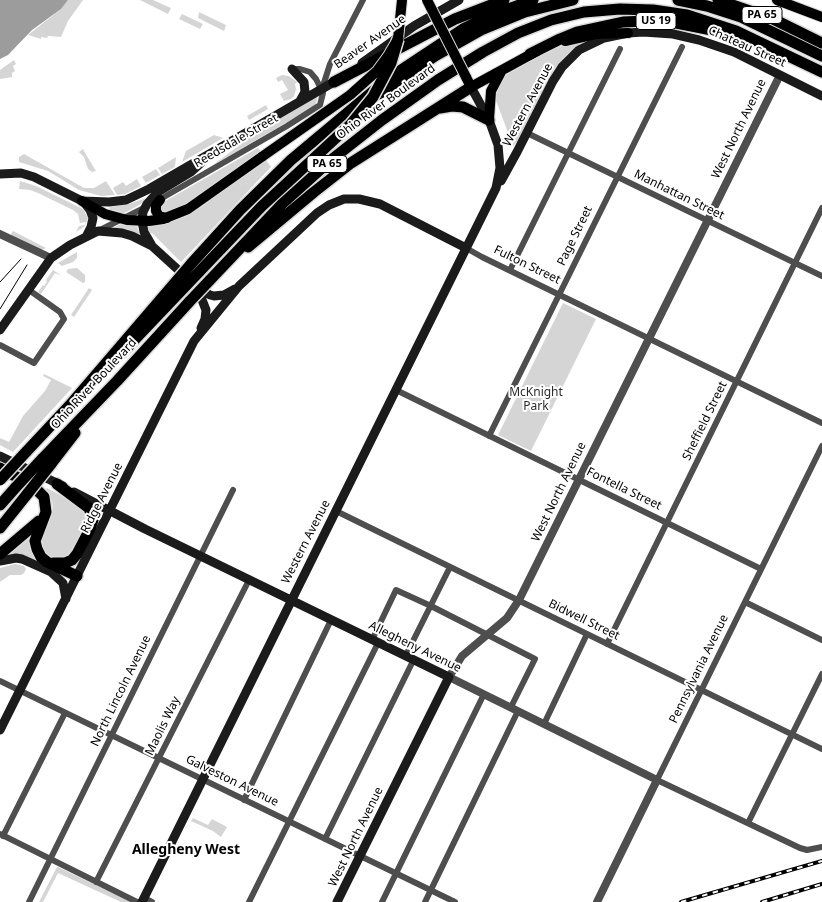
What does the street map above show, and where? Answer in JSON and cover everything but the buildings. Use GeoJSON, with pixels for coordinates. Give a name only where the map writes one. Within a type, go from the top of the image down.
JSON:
{"type":"FeatureCollection","features":[{"type":"Feature","properties":{"kind":"highway"},"geometry":{"type":"LineString","coordinates":[[195,268],[351,124],[374,97],[398,39],[402,0]]}},
{"type":"Feature","properties":{"kind":"highway"},"geometry":{"type":"LineString","coordinates":[[209,281],[338,173],[436,109],[469,82],[427,0]]}},
{"type":"Feature","properties":{"kind":"highway"},"geometry":{"type":"LineString","coordinates":[[334,82],[455,19],[504,0]]}},
{"type":"Feature","properties":{"kind":"highway","name":"Ohio River Boulevard"},"geometry":{"type":"LineString","coordinates":[[0,480],[70,405],[142,334],[240,210],[316,138],[389,78],[435,46],[492,15],[533,0]]}},
{"type":"Feature","properties":{"kind":"highway"},"geometry":{"type":"LineString","coordinates":[[316,138],[408,74],[467,37],[510,17],[541,7],[573,0]]}},
{"type":"Feature","properties":{"kind":"highway"},"geometry":{"type":"LineString","coordinates":[[678,0],[707,6],[741,17],[822,56]]}},
{"type":"Feature","properties":{"kind":"highway","name":"PA 65"},"geometry":{"type":"LineString","coordinates":[[718,0],[773,19],[804,34]]}},
{"type":"Feature","properties":{"kind":"highway"},"geometry":{"type":"LineString","coordinates":[[746,0],[822,43]]}},
{"type":"Feature","properties":{"kind":"highway"},"geometry":{"type":"LineString","coordinates":[[778,0],[822,17]]}},
{"type":"Feature","properties":{"kind":"highway","name":"Ohio River Boulevard"},"geometry":{"type":"LineString","coordinates":[[0,505],[16,487],[46,462],[190,301],[282,204],[356,139],[438,80],[502,41],[534,26],[567,16],[601,10],[637,9],[661,11],[688,15],[720,25],[822,72]]}},
{"type":"Feature","properties":{"kind":"highway","name":"US 19"},"geometry":{"type":"LineString","coordinates":[[469,82],[503,69],[560,39],[587,29],[623,22],[647,21],[701,27],[732,35],[782,53]]}},
{"type":"Feature","properties":{"kind":"highway"},"geometry":{"type":"LineString","coordinates":[[530,54],[582,37],[628,32]]}},
{"type":"Feature","properties":{"kind":"highway"},"geometry":{"type":"LineString","coordinates":[[82,201],[97,210],[120,219],[142,221],[167,218],[180,213],[336,105],[366,82],[383,64],[398,39]]}},
{"type":"Feature","properties":{"kind":"highway"},"geometry":{"type":"LineString","coordinates":[[436,109],[452,106],[464,107],[489,120],[491,91],[495,80],[503,69]]}},
{"type":"Feature","properties":{"kind":"highway"},"geometry":{"type":"LineString","coordinates":[[160,200],[156,204],[156,210],[159,216],[167,218]]}},
{"type":"Feature","properties":{"kind":"highway"},"geometry":{"type":"LineString","coordinates":[[0,528],[28,493],[46,462]]}},
{"type":"Feature","properties":{"kind":"highway"},"geometry":{"type":"LineString","coordinates":[[0,468],[38,490],[44,497],[46,512],[35,540],[37,549],[41,557],[47,562],[77,576]]}},
{"type":"Feature","properties":{"kind":"highway"},"geometry":{"type":"LineString","coordinates":[[47,562],[59,564],[72,560],[77,554],[93,520],[89,508],[58,484]]}},
{"type":"Feature","properties":{"kind":"highway"},"geometry":{"type":"LineString","coordinates":[[0,554],[35,527],[46,512]]}},
{"type":"Feature","properties":{"kind":"main road","name":"Beaver Avenue"},"geometry":{"type":"LineString","coordinates":[[322,90],[414,26],[459,0]]}},
{"type":"Feature","properties":{"kind":"main road"},"geometry":{"type":"LineString","coordinates":[[788,0],[822,17]]}},
{"type":"Feature","properties":{"kind":"main road","name":"Western Avenue"},"geometry":{"type":"LineString","coordinates":[[144,901],[290,600],[493,194],[553,81],[567,61],[579,50],[595,41],[628,32]]}},
{"type":"Feature","properties":{"kind":"main road","name":"Chateau Street"},"geometry":{"type":"LineString","coordinates":[[628,32],[658,33],[699,40],[734,52],[822,96]]}},
{"type":"Feature","properties":{"kind":"main road"},"geometry":{"type":"LineString","coordinates":[[292,69],[304,82],[305,92],[300,101]]}},
{"type":"Feature","properties":{"kind":"main road","name":"Western Avenue"},"geometry":{"type":"LineString","coordinates":[[469,82],[489,120],[498,145],[500,175],[493,194]]}},
{"type":"Feature","properties":{"kind":"main road","name":"Reedsdale Street"},"geometry":{"type":"LineString","coordinates":[[82,201],[116,202],[126,200],[322,90]]}},
{"type":"Feature","properties":{"kind":"main road"},"geometry":{"type":"LineString","coordinates":[[152,246],[144,232],[142,221],[145,207],[158,192],[191,172],[219,149]]}},
{"type":"Feature","properties":{"kind":"main road"},"geometry":{"type":"LineString","coordinates":[[0,174],[21,173],[82,201],[90,210],[93,218],[86,237]]}},
{"type":"Feature","properties":{"kind":"main road","name":"Fulton Street"},"geometry":{"type":"LineString","coordinates":[[239,286],[317,213],[329,204],[344,199],[359,198],[380,204],[466,248]]}},
{"type":"Feature","properties":{"kind":"main road","name":"Reedsdale Street"},"geometry":{"type":"LineString","coordinates":[[0,330],[51,258],[58,252],[98,231]]}},
{"type":"Feature","properties":{"kind":"main road"},"geometry":{"type":"LineString","coordinates":[[98,231],[122,232],[152,246],[196,287],[210,295],[219,296],[239,286]]}},
{"type":"Feature","properties":{"kind":"main road","name":"Ridge Avenue"},"geometry":{"type":"LineString","coordinates":[[0,730],[194,341],[239,286]]}},
{"type":"Feature","properties":{"kind":"main road"},"geometry":{"type":"LineString","coordinates":[[194,341],[206,314],[205,305],[196,287]]}},
{"type":"Feature","properties":{"kind":"main road","name":"Allegheny Avenue"},"geometry":{"type":"LineString","coordinates":[[0,456],[449,677]]}},
{"type":"Feature","properties":{"kind":"main road"},"geometry":{"type":"LineString","coordinates":[[0,561],[16,558],[51,572],[63,583],[66,599]]}},
{"type":"Feature","properties":{"kind":"main road","name":"West North Avenue"},"geometry":{"type":"LineString","coordinates":[[337,902],[449,677]]}},
{"type":"Feature","properties":{"kind":"street"},"geometry":{"type":"LineString","coordinates":[[322,90],[330,64],[363,0]]}},
{"type":"Feature","properties":{"kind":"street","name":"Page Street"},"geometry":{"type":"LineString","coordinates":[[489,436],[682,46]]}},
{"type":"Feature","properties":{"kind":"street"},"geometry":{"type":"LineString","coordinates":[[510,270],[620,49]]}},
{"type":"Feature","properties":{"kind":"street"},"geometry":{"type":"LineString","coordinates":[[292,69],[310,72],[322,90]]}},
{"type":"Feature","properties":{"kind":"street","name":"West North Avenue"},"geometry":{"type":"LineString","coordinates":[[449,677],[462,656],[507,618],[519,600],[780,75]]}},
{"type":"Feature","properties":{"kind":"street","name":"Reedsdale Street"},"geometry":{"type":"LineString","coordinates":[[98,231],[160,200],[317,108],[322,101],[324,93],[322,90]]}},
{"type":"Feature","properties":{"kind":"street","name":"Manhattan Street"},"geometry":{"type":"LineString","coordinates":[[527,133],[822,276]]}},
{"type":"Feature","properties":{"kind":"street","name":"Sheffield Street"},"geometry":{"type":"LineString","coordinates":[[607,644],[822,208]]}},
{"type":"Feature","properties":{"kind":"street"},"geometry":{"type":"LineString","coordinates":[[0,234],[51,258]]}},
{"type":"Feature","properties":{"kind":"street","name":"Fulton Street"},"geometry":{"type":"LineString","coordinates":[[466,248],[822,423]]}},
{"type":"Feature","properties":{"kind":"street"},"geometry":{"type":"LineString","coordinates":[[0,345],[34,363],[64,319],[60,312],[28,290]]}},
{"type":"Feature","properties":{"kind":"street","name":"Fontella Street"},"geometry":{"type":"LineString","coordinates":[[396,390],[761,569]]}},
{"type":"Feature","properties":{"kind":"street","name":"Pennsylvania Avenue"},"geometry":{"type":"LineString","coordinates":[[597,902],[822,446]]}},
{"type":"Feature","properties":{"kind":"street","name":"North Lincoln Avenue"},"geometry":{"type":"LineString","coordinates":[[29,902],[234,490]]}},
{"type":"Feature","properties":{"kind":"street","name":"Bidwell Street"},"geometry":{"type":"LineString","coordinates":[[336,511],[822,748]]}},
{"type":"Feature","properties":{"kind":"street"},"geometry":{"type":"LineString","coordinates":[[325,839],[450,567]]}},
{"type":"Feature","properties":{"kind":"street","name":"Maolis Way"},"geometry":{"type":"LineString","coordinates":[[96,882],[249,580]]}},
{"type":"Feature","properties":{"kind":"street"},"geometry":{"type":"LineString","coordinates":[[249,902],[290,821],[375,641],[396,590],[535,659],[425,902]]}},
{"type":"Feature","properties":{"kind":"street"},"geometry":{"type":"LineString","coordinates":[[745,602],[822,640]]}},
{"type":"Feature","properties":{"kind":"street"},"geometry":{"type":"LineString","coordinates":[[244,800],[331,620]]}},
{"type":"Feature","properties":{"kind":"street"},"geometry":{"type":"LineString","coordinates":[[544,724],[587,634]]}},
{"type":"Feature","properties":{"kind":"street"},"geometry":{"type":"LineString","coordinates":[[748,822],[822,674]]}},
{"type":"Feature","properties":{"kind":"street","name":"Allegheny Avenue"},"geometry":{"type":"LineString","coordinates":[[449,677],[800,848],[807,850],[822,847]]}},
{"type":"Feature","properties":{"kind":"street","name":"Galveston Avenue"},"geometry":{"type":"LineString","coordinates":[[0,681],[455,902]]}},
{"type":"Feature","properties":{"kind":"street"},"geometry":{"type":"LineString","coordinates":[[382,902],[484,694]]}},
{"type":"Feature","properties":{"kind":"street"},"geometry":{"type":"LineString","coordinates":[[65,712],[2,835],[96,882],[144,901]]}},
{"type":"Feature","properties":{"kind":"green space"},"geometry":{"type":"Polygon","coordinates":[[[68,0],[83,0],[68,21],[61,37],[48,36],[47,38],[41,37],[41,39],[28,35],[61,9],[68,0]]]}},
{"type":"Feature","properties":{"kind":"green space"},"geometry":{"type":"Polygon","coordinates":[[[140,0],[153,0],[171,8],[168,14],[140,0]]]}},
{"type":"Feature","properties":{"kind":"green space"},"geometry":{"type":"Polygon","coordinates":[[[199,12],[226,25],[224,31],[198,18],[199,12]]]}},
{"type":"Feature","properties":{"kind":"green space"},"geometry":{"type":"Polygon","coordinates":[[[182,14],[203,24],[200,29],[179,19],[182,14]]]}},
{"type":"Feature","properties":{"kind":"green space"},"geometry":{"type":"Polygon","coordinates":[[[587,41],[569,53],[555,68],[517,142],[513,146],[495,98],[500,80],[547,52],[567,44],[587,41]]]}},
{"type":"Feature","properties":{"kind":"green space"},"geometry":{"type":"Polygon","coordinates":[[[14,60],[16,64],[13,66],[15,71],[12,73],[12,77],[0,79],[0,70],[14,60]]]}},
{"type":"Feature","properties":{"kind":"green space"},"geometry":{"type":"Polygon","coordinates":[[[282,75],[289,76],[297,82],[295,84],[294,96],[284,101],[280,94],[288,90],[282,80],[278,82],[276,78],[282,75]]]}},
{"type":"Feature","properties":{"kind":"green space"},"geometry":{"type":"Polygon","coordinates":[[[317,97],[315,106],[213,165],[261,129],[317,97]]]}},
{"type":"Feature","properties":{"kind":"green space"},"geometry":{"type":"Polygon","coordinates":[[[266,105],[268,109],[249,120],[247,116],[266,105]]]}},
{"type":"Feature","properties":{"kind":"green space"},"geometry":{"type":"Polygon","coordinates":[[[214,135],[223,138],[182,162],[186,151],[214,135]]]}},
{"type":"Feature","properties":{"kind":"green space"},"geometry":{"type":"Polygon","coordinates":[[[258,148],[262,153],[188,203],[170,213],[166,214],[160,211],[162,203],[258,148]]]}},
{"type":"Feature","properties":{"kind":"green space"},"geometry":{"type":"Polygon","coordinates":[[[83,149],[96,171],[92,172],[88,169],[84,157],[79,152],[83,149]]]}},
{"type":"Feature","properties":{"kind":"green space"},"geometry":{"type":"Polygon","coordinates":[[[24,154],[84,188],[94,188],[106,181],[115,195],[101,196],[79,190],[48,171],[19,162],[19,157],[24,154]]]}},
{"type":"Feature","properties":{"kind":"green space"},"geometry":{"type":"Polygon","coordinates":[[[176,157],[175,167],[162,174],[158,168],[176,157]]]}},
{"type":"Feature","properties":{"kind":"green space"},"geometry":{"type":"Polygon","coordinates":[[[265,159],[271,167],[181,262],[150,233],[147,226],[171,222],[188,215],[203,206],[226,186],[265,159]]]}},
{"type":"Feature","properties":{"kind":"green space"},"geometry":{"type":"Polygon","coordinates":[[[156,169],[160,175],[146,183],[142,177],[156,169]]]}},
{"type":"Feature","properties":{"kind":"green space"},"geometry":{"type":"Polygon","coordinates":[[[137,179],[141,186],[125,194],[117,195],[113,188],[123,182],[126,186],[137,179]]]}},
{"type":"Feature","properties":{"kind":"green space"},"geometry":{"type":"Polygon","coordinates":[[[20,181],[36,186],[83,209],[88,218],[85,226],[76,232],[79,226],[85,225],[86,222],[80,223],[78,214],[38,193],[19,189],[20,181]]]}},
{"type":"Feature","properties":{"kind":"green space"},"geometry":{"type":"Polygon","coordinates":[[[146,198],[141,204],[121,215],[108,212],[110,207],[129,204],[146,198]]]}},
{"type":"Feature","properties":{"kind":"green space"},"geometry":{"type":"Polygon","coordinates":[[[121,224],[137,226],[140,235],[113,228],[121,224]]]}},
{"type":"Feature","properties":{"kind":"green space"},"geometry":{"type":"Polygon","coordinates":[[[13,231],[46,248],[42,250],[12,236],[13,231]]]}},
{"type":"Feature","properties":{"kind":"green space"},"geometry":{"type":"Polygon","coordinates":[[[77,252],[77,258],[73,262],[62,266],[58,263],[77,252]]]}},
{"type":"Feature","properties":{"kind":"green space"},"geometry":{"type":"Polygon","coordinates":[[[77,268],[85,275],[85,282],[83,283],[66,272],[68,269],[77,268]]]}},
{"type":"Feature","properties":{"kind":"green space"},"geometry":{"type":"Polygon","coordinates":[[[53,270],[62,276],[55,273],[41,294],[38,292],[47,282],[46,280],[53,270]]]}},
{"type":"Feature","properties":{"kind":"green space"},"geometry":{"type":"Polygon","coordinates":[[[89,288],[92,290],[74,317],[71,315],[89,288]]]}},
{"type":"Feature","properties":{"kind":"green space","name":"McKnight Park"},"geometry":{"type":"Polygon","coordinates":[[[563,303],[596,319],[531,451],[498,435],[563,303]]]}},
{"type":"Feature","properties":{"kind":"green space"},"geometry":{"type":"Polygon","coordinates":[[[44,374],[72,388],[13,452],[0,445],[0,438],[9,442],[23,416],[45,391],[51,380],[43,376],[44,374]]]}},
{"type":"Feature","properties":{"kind":"green space"},"geometry":{"type":"Polygon","coordinates":[[[47,488],[81,506],[87,514],[88,523],[74,551],[66,558],[52,559],[44,553],[40,542],[53,509],[47,488]]]}},
{"type":"Feature","properties":{"kind":"green space"},"geometry":{"type":"Polygon","coordinates":[[[32,535],[41,564],[5,556],[32,535]]]}},
{"type":"Feature","properties":{"kind":"green space"},"geometry":{"type":"Polygon","coordinates":[[[15,564],[24,566],[26,569],[24,573],[21,575],[10,575],[0,582],[0,568],[15,564]]]}},
{"type":"Feature","properties":{"kind":"green space"},"geometry":{"type":"Polygon","coordinates":[[[193,818],[208,825],[212,819],[227,827],[221,837],[213,831],[191,821],[193,818]]]}},
{"type":"Feature","properties":{"kind":"green space"},"geometry":{"type":"Polygon","coordinates":[[[57,867],[131,902],[121,902],[58,873],[43,902],[39,902],[57,867]]]}},
{"type":"Feature","properties":{"kind":"shaded area"},"geometry":{"type":"Polygon","coordinates":[[[0,0],[68,0],[61,9],[32,30],[8,55],[0,59],[0,0]]]}},
{"type":"Feature","properties":{"kind":"tram line"},"geometry":{"type":"LineString","coordinates":[[0,282],[21,259]]}},
{"type":"Feature","properties":{"kind":"tram line"},"geometry":{"type":"LineString","coordinates":[[0,309],[27,265]]}},
{"type":"Feature","properties":{"kind":"railway"},"geometry":{"type":"LineString","coordinates":[[681,902],[822,861]]}},
{"type":"Feature","properties":{"kind":"railway"},"geometry":{"type":"LineString","coordinates":[[762,902],[822,884]]}},
{"type":"Feature","properties":{"kind":"district","name":"Allegheny West"},"geometry":{"type":"Point","coordinates":[186,850]}}]}
